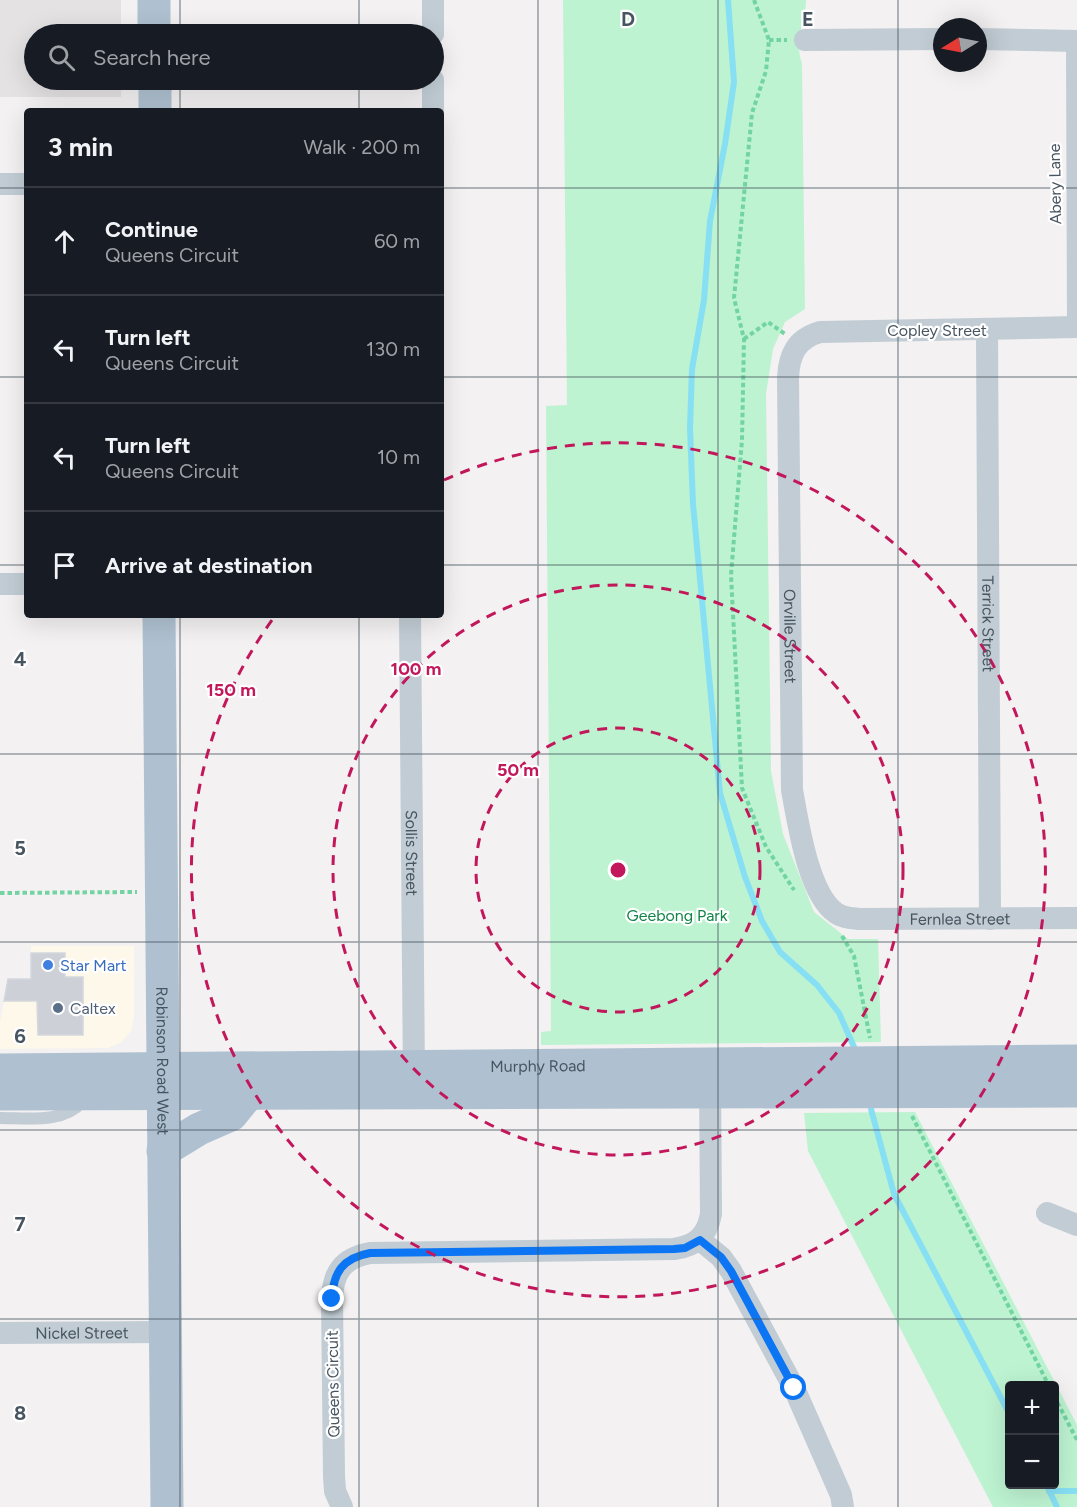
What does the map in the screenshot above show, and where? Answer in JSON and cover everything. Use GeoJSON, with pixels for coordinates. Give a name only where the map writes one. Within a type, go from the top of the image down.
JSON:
{"type":"FeatureCollection","features":[{"type":"Feature","properties":{"kind":"main road"},"geometry":{"type":"LineString","coordinates":[[154,0],[154,24]]}},
{"type":"Feature","properties":{"kind":"main road"},"geometry":{"type":"LineString","coordinates":[[154,90],[155,108]]}},
{"type":"Feature","properties":{"kind":"main road","name":"Robinson Road West"},"geometry":{"type":"LineString","coordinates":[[159,618],[167,1507]]}},
{"type":"Feature","properties":{"kind":"main road","name":"Murphy Road"},"geometry":{"type":"LineString","coordinates":[[0,1094],[88,1095],[163,1082],[710,1078],[1077,1061]]}},
{"type":"Feature","properties":{"kind":"main road","name":"Murphy Road"},"geometry":{"type":"LineString","coordinates":[[0,1070],[163,1082],[249,1093],[414,1080]]}},
{"type":"Feature","properties":{"kind":"main road","name":"Murphy Road"},"geometry":{"type":"LineString","coordinates":[[710,1078],[896,1092],[1077,1091]]}},
{"type":"Feature","properties":{"kind":"main road"},"geometry":{"type":"LineString","coordinates":[[163,1151],[199,1129],[231,1115],[249,1093]]}},
{"type":"Feature","properties":{"kind":"street"},"geometry":{"type":"LineString","coordinates":[[433,0],[433,24]]}},
{"type":"Feature","properties":{"kind":"street"},"geometry":{"type":"LineString","coordinates":[[805,40],[933,39]]}},
{"type":"Feature","properties":{"kind":"street"},"geometry":{"type":"LineString","coordinates":[[987,39],[1074,41]]}},
{"type":"Feature","properties":{"kind":"street"},"geometry":{"type":"LineString","coordinates":[[433,90],[433,108]]}},
{"type":"Feature","properties":{"kind":"street"},"geometry":{"type":"LineString","coordinates":[[0,184],[24,184]]}},
{"type":"Feature","properties":{"kind":"street","name":"Copley Street"},"geometry":{"type":"LineString","coordinates":[[799,342],[811,334],[828,331],[1075,327]]}},
{"type":"Feature","properties":{"kind":"street","name":"Terrick Street"},"geometry":{"type":"LineString","coordinates":[[987,330],[990,919]]}},
{"type":"Feature","properties":{"kind":"street","name":"Orville Street"},"geometry":{"type":"LineString","coordinates":[[799,342],[790,357],[788,378],[792,790],[815,884],[827,905],[843,917]]}},
{"type":"Feature","properties":{"kind":"street"},"geometry":{"type":"LineString","coordinates":[[0,584],[24,584]]}},
{"type":"Feature","properties":{"kind":"street","name":"Sollis Street"},"geometry":{"type":"LineString","coordinates":[[410,618],[414,1080]]}},
{"type":"Feature","properties":{"kind":"street","name":"Fernlea Street"},"geometry":{"type":"LineString","coordinates":[[843,917],[1077,918]]}},
{"type":"Feature","properties":{"kind":"street"},"geometry":{"type":"LineString","coordinates":[[710,1078],[711,1214],[710,1225],[700,1240],[721,1257],[746,1298],[794,1388],[841,1495],[843,1507]]}},
{"type":"Feature","properties":{"kind":"street"},"geometry":{"type":"LineString","coordinates":[[1047,1213],[1077,1225]]}},
{"type":"Feature","properties":{"kind":"street","name":"Queens Circuit"},"geometry":{"type":"LineString","coordinates":[[342,1507],[335,1491],[334,1476],[332,1299],[335,1277],[349,1258],[370,1253],[674,1249],[685,1248],[700,1240]]}},
{"type":"Feature","properties":{"kind":"street","name":"Nickel Street"},"geometry":{"type":"LineString","coordinates":[[0,1333],[166,1332]]}},
{"type":"Feature","properties":{"kind":"lane","name":"Abery Lane"},"geometry":{"type":"LineString","coordinates":[[1074,41],[1075,327]]}},
{"type":"Feature","properties":{"kind":"lane"},"geometry":{"type":"LineString","coordinates":[[0,1118],[56,1117],[77,1108],[88,1095]]}},
{"type":"Feature","properties":{"kind":"path"},"geometry":{"type":"LineString","coordinates":[[744,339],[768,322],[799,342]]}},
{"type":"Feature","properties":{"kind":"path"},"geometry":{"type":"LineString","coordinates":[[0,893],[161,892]]}},
{"type":"Feature","properties":{"kind":"path"},"geometry":{"type":"LineString","coordinates":[[896,1092],[896,1106],[907,1107],[1046,1381]]}},
{"type":"Feature","properties":{"kind":"path"},"geometry":{"type":"LineString","coordinates":[[1059,1406],[1077,1440]]}},
{"type":"Feature","properties":{"kind":"shaded area"},"geometry":{"type":"Polygon","coordinates":[[[0,0],[121,0],[121,24],[24,24],[24,90],[121,90],[121,97],[0,97],[0,0]]]}},
{"type":"Feature","properties":{"kind":"shaded area"},"geometry":{"type":"Polygon","coordinates":[[[31,946],[134,946],[134,1016],[131,1031],[122,1042],[108,1048],[0,1049],[0,1022],[8,979],[31,979],[31,946]]]}},
{"type":"Feature","properties":{"kind":"green space","name":"Geebong Park"},"geometry":{"type":"Polygon","coordinates":[[[563,0],[806,0],[799,37],[802,64],[805,309],[785,322],[773,349],[766,394],[771,771],[783,834],[814,912],[848,939],[878,939],[881,1042],[541,1045],[541,1032],[551,1031],[546,406],[567,405],[563,0]]]}},
{"type":"Feature","properties":{"kind":"green space"},"geometry":{"type":"Polygon","coordinates":[[[915,1112],[1054,1381],[1005,1381],[1005,1489],[1059,1489],[1059,1390],[1077,1425],[1077,1507],[993,1507],[808,1151],[804,1113],[915,1112]]]}},
{"type":"Feature","properties":{"kind":"building","name":"Star Mart"},"geometry":{"type":"Polygon","coordinates":[[[31,953],[65,953],[65,977],[83,977],[83,1035],[38,1035],[37,1001],[4,1001],[8,979],[31,979],[31,953]]]}},
{"type":"Feature","properties":{"kind":"waterway"},"geometry":{"type":"LineString","coordinates":[[728,0],[734,82],[710,221],[704,300],[692,369],[690,428],[693,504],[720,793],[745,877],[762,921],[780,952],[817,985],[839,1013],[854,1047]]}},
{"type":"Feature","properties":{"kind":"waterway"},"geometry":{"type":"LineString","coordinates":[[871,1109],[894,1194],[1005,1405]]}},
{"type":"Feature","properties":{"kind":"waterway"},"geometry":{"type":"LineString","coordinates":[[1048,1489],[1057,1507]]}},
{"type":"Feature","properties":{"kind":"waterway"},"geometry":{"type":"LineString","coordinates":[[1049,1491],[1077,1491]]}},
{"type":"Feature","properties":{"kind":"place","name":"Star Mart"},"geometry":{"type":"Point","coordinates":[48,965]}},
{"type":"Feature","properties":{"kind":"place","name":"Caltex"},"geometry":{"type":"Point","coordinates":[58,1008]}},
{"type":"Feature","properties":{"kind":"route"},"geometry":{"type":"LineString","coordinates":[[332,1299],[335,1277],[341,1266],[349,1258],[370,1253],[674,1249],[685,1248],[700,1240],[721,1257],[731,1271],[794,1388]]}}]}
